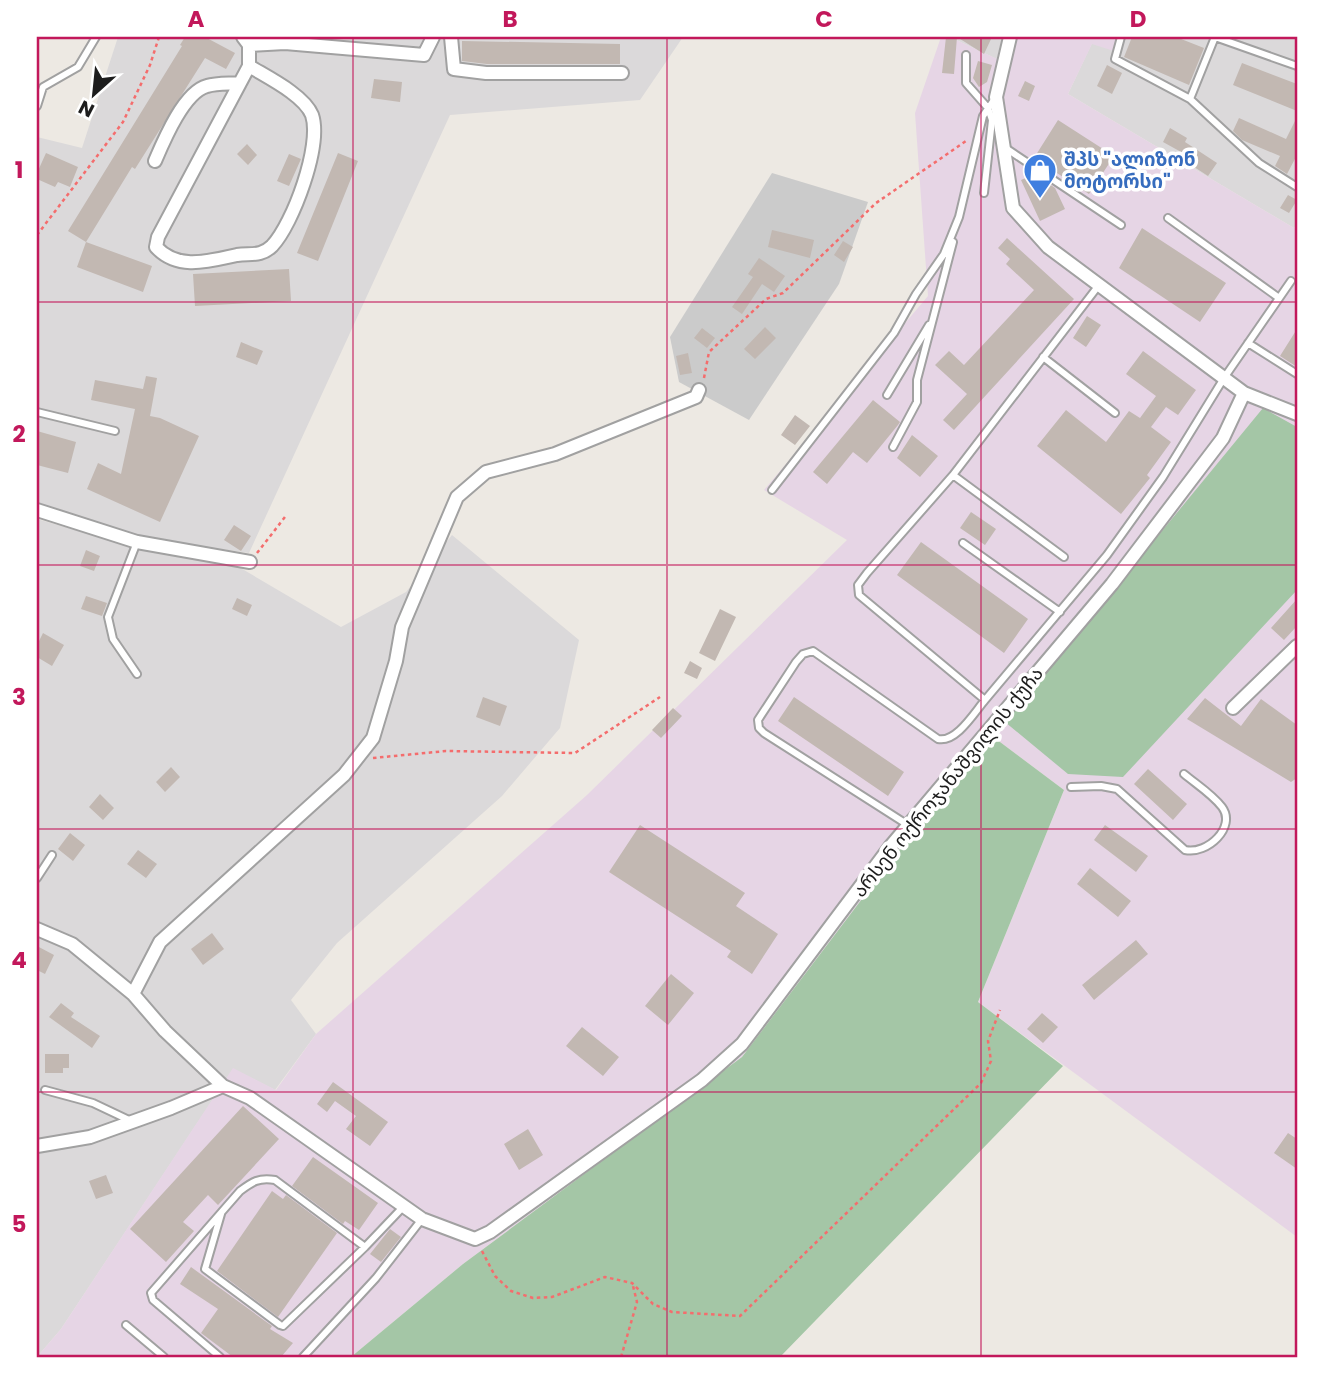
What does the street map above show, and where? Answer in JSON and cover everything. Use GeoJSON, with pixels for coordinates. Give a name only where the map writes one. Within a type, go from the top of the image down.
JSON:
{"type":"FeatureCollection","features":[{"type":"Feature","properties":{"kind":"street"},"geometry":{"type":"LineString","coordinates":[[249,66],[301,100],[312,115],[315,139],[289,221],[272,246],[260,254],[187,263],[170,259],[156,247],[158,237],[249,66],[246,41],[424,55],[433,37]]}},
{"type":"Feature","properties":{"kind":"street"},"geometry":{"type":"LineString","coordinates":[[451,37],[454,69],[486,74],[622,73]]}},
{"type":"Feature","properties":{"kind":"street"},"geometry":{"type":"LineString","coordinates":[[1010,37],[992,103],[1003,146],[1013,208],[1048,247],[1244,393],[1297,414]]}},
{"type":"Feature","properties":{"kind":"street"},"geometry":{"type":"LineString","coordinates":[[155,160],[179,112],[198,92],[205,86],[240,83]]}},
{"type":"Feature","properties":{"kind":"street"},"geometry":{"type":"LineString","coordinates":[[134,994],[160,942],[344,775],[373,738],[396,661],[402,627],[457,497],[486,472],[555,454],[696,397],[701,386]]}},
{"type":"Feature","properties":{"kind":"street","name":"არსენ ოქროჯანაშვილის ქუჩა"},"geometry":{"type":"LineString","coordinates":[[475,1239],[501,1224],[702,1080],[742,1044],[908,825],[1112,584],[1223,438],[1244,393]]}},
{"type":"Feature","properties":{"kind":"street"},"geometry":{"type":"LineString","coordinates":[[37,510],[137,542],[250,562]]}},
{"type":"Feature","properties":{"kind":"street"},"geometry":{"type":"LineString","coordinates":[[1233,708],[1297,646]]}},
{"type":"Feature","properties":{"kind":"street"},"geometry":{"type":"LineString","coordinates":[[37,929],[72,944],[134,994],[165,1031],[223,1086],[250,1098],[422,1219],[475,1239]]}},
{"type":"Feature","properties":{"kind":"street"},"geometry":{"type":"LineString","coordinates":[[37,1146],[90,1137],[223,1086]]}},
{"type":"Feature","properties":{"kind":"lane"},"geometry":{"type":"LineString","coordinates":[[37,106],[43,87],[78,67],[96,37]]}},
{"type":"Feature","properties":{"kind":"lane"},"geometry":{"type":"LineString","coordinates":[[1121,37],[1115,59],[1190,99],[1259,163],[1297,187]]}},
{"type":"Feature","properties":{"kind":"lane"},"geometry":{"type":"LineString","coordinates":[[1190,99],[1215,37],[1297,66]]}},
{"type":"Feature","properties":{"kind":"lane"},"geometry":{"type":"LineString","coordinates":[[966,55],[966,83],[992,103]]}},
{"type":"Feature","properties":{"kind":"lane"},"geometry":{"type":"LineString","coordinates":[[893,447],[917,402],[917,380],[960,216],[976,140],[983,116],[992,103]]}},
{"type":"Feature","properties":{"kind":"lane"},"geometry":{"type":"LineString","coordinates":[[984,193],[992,103]]}},
{"type":"Feature","properties":{"kind":"lane"},"geometry":{"type":"LineString","coordinates":[[1003,146],[1121,225]]}},
{"type":"Feature","properties":{"kind":"lane"},"geometry":{"type":"LineString","coordinates":[[772,490],[894,333],[916,293],[944,254],[960,216]]}},
{"type":"Feature","properties":{"kind":"lane"},"geometry":{"type":"LineString","coordinates":[[1168,218],[1279,298]]}},
{"type":"Feature","properties":{"kind":"lane"},"geometry":{"type":"LineString","coordinates":[[908,825],[759,728],[758,720],[796,662],[803,654],[813,651],[938,739],[945,740],[953,736],[1107,555],[1163,477],[1224,378],[1291,281]]}},
{"type":"Feature","properties":{"kind":"lane"},"geometry":{"type":"LineString","coordinates":[[985,700],[859,595],[858,585],[953,475],[1099,285]]}},
{"type":"Feature","properties":{"kind":"lane"},"geometry":{"type":"LineString","coordinates":[[887,395],[933,317]]}},
{"type":"Feature","properties":{"kind":"lane"},"geometry":{"type":"LineString","coordinates":[[1248,343],[1297,374]]}},
{"type":"Feature","properties":{"kind":"lane"},"geometry":{"type":"LineString","coordinates":[[1043,358],[1115,413]]}},
{"type":"Feature","properties":{"kind":"lane"},"geometry":{"type":"LineString","coordinates":[[37,412],[116,431]]}},
{"type":"Feature","properties":{"kind":"lane"},"geometry":{"type":"LineString","coordinates":[[953,475],[1064,557]]}},
{"type":"Feature","properties":{"kind":"lane"},"geometry":{"type":"LineString","coordinates":[[137,542],[108,617],[113,639],[137,674]]}},
{"type":"Feature","properties":{"kind":"lane"},"geometry":{"type":"LineString","coordinates":[[963,543],[1060,612]]}},
{"type":"Feature","properties":{"kind":"lane"},"geometry":{"type":"LineString","coordinates":[[1071,787],[1101,786],[1117,789],[1185,850],[1194,852],[1203,850],[1218,838],[1225,818],[1223,808],[1184,774]]}},
{"type":"Feature","properties":{"kind":"lane"},"geometry":{"type":"LineString","coordinates":[[37,878],[52,855]]}},
{"type":"Feature","properties":{"kind":"lane"},"geometry":{"type":"LineString","coordinates":[[44,1090],[93,1103],[132,1122]]}},
{"type":"Feature","properties":{"kind":"lane"},"geometry":{"type":"LineString","coordinates":[[220,1357],[151,1296],[153,1290],[221,1212],[253,1181],[264,1178],[275,1180],[365,1247]]}},
{"type":"Feature","properties":{"kind":"lane"},"geometry":{"type":"LineString","coordinates":[[221,1212],[205,1269],[283,1326],[404,1206]]}},
{"type":"Feature","properties":{"kind":"lane"},"geometry":{"type":"LineString","coordinates":[[303,1357],[376,1278],[422,1219]]}},
{"type":"Feature","properties":{"kind":"lane"},"geometry":{"type":"LineString","coordinates":[[126,1325],[164,1357]]}},
{"type":"Feature","properties":{"kind":"path"},"geometry":{"type":"LineString","coordinates":[[37,235],[122,122],[150,65],[159,37]]}},
{"type":"Feature","properties":{"kind":"path"},"geometry":{"type":"LineString","coordinates":[[701,386],[709,352],[766,299],[783,293],[876,203],[967,140],[976,140]]}},
{"type":"Feature","properties":{"kind":"path"},"geometry":{"type":"LineString","coordinates":[[250,562],[285,517]]}},
{"type":"Feature","properties":{"kind":"path"},"geometry":{"type":"LineString","coordinates":[[356,759],[446,751],[575,753],[660,697]]}},
{"type":"Feature","properties":{"kind":"path"},"geometry":{"type":"LineString","coordinates":[[475,1239],[495,1276],[511,1291],[533,1298],[552,1297],[605,1277],[632,1283],[653,1304],[672,1312],[740,1316],[981,1083],[991,1061],[988,1041],[1000,1010]]}},
{"type":"Feature","properties":{"kind":"path"},"geometry":{"type":"LineString","coordinates":[[621,1357],[637,1302],[632,1283]]}},
{"type":"Feature","properties":{"kind":"shaded area"},"geometry":{"type":"Polygon","coordinates":[[[118,37],[683,37],[640,100],[450,115],[249,553],[137,537],[37,503],[37,137],[82,148],[118,37]]]}},
{"type":"Feature","properties":{"kind":"shaded area"},"geometry":{"type":"Polygon","coordinates":[[[941,37],[950,37],[1008,64],[1015,37],[1123,37],[1117,52],[1092,44],[1068,94],[1294,228],[1297,224],[1297,1237],[978,1002],[1064,790],[988,733],[742,1057],[463,1264],[351,1357],[37,1357],[61,1329],[233,1068],[276,1090],[316,1034],[587,795],[847,540],[764,490],[928,296],[915,113],[941,37]]]}},
{"type":"Feature","properties":{"kind":"shaded area"},"geometry":{"type":"Polygon","coordinates":[[[950,37],[1002,37],[997,59],[950,37]]]}},
{"type":"Feature","properties":{"kind":"shaded area"},"geometry":{"type":"Polygon","coordinates":[[[1123,37],[1297,37],[1297,224],[1294,228],[1068,94],[1092,43],[1123,37]]]}},
{"type":"Feature","properties":{"kind":"shaded area"},"geometry":{"type":"Polygon","coordinates":[[[772,173],[868,202],[839,284],[749,420],[679,382],[670,337],[772,173]]]}},
{"type":"Feature","properties":{"kind":"shaded area"},"geometry":{"type":"Polygon","coordinates":[[[37,519],[142,549],[232,563],[341,627],[406,592],[452,535],[579,640],[560,728],[502,796],[337,943],[291,1000],[316,1034],[275,1090],[233,1069],[61,1329],[37,1357],[37,519]]]}},
{"type":"Feature","properties":{"kind":"green space"},"geometry":{"type":"Polygon","coordinates":[[[1263,408],[1297,427],[1297,590],[1123,777],[1068,774],[1005,722],[1263,408]]]}},
{"type":"Feature","properties":{"kind":"green space"},"geometry":{"type":"Polygon","coordinates":[[[988,733],[1064,790],[978,1002],[1063,1066],[780,1357],[351,1357],[463,1264],[742,1057],[988,733]]]}},
{"type":"Feature","properties":{"kind":"building"},"geometry":{"type":"Polygon","coordinates":[[[185,37],[205,37],[235,53],[226,69],[205,58],[135,169],[132,167],[86,242],[68,231],[185,37]]]}},
{"type":"Feature","properties":{"kind":"building"},"geometry":{"type":"Polygon","coordinates":[[[946,37],[957,37],[954,74],[942,73],[946,37]]]}},
{"type":"Feature","properties":{"kind":"building"},"geometry":{"type":"Polygon","coordinates":[[[957,37],[992,37],[984,54],[957,37]]]}},
{"type":"Feature","properties":{"kind":"building"},"geometry":{"type":"Polygon","coordinates":[[[1132,37],[1176,37],[1204,48],[1189,85],[1124,57],[1132,37]]]}},
{"type":"Feature","properties":{"kind":"building"},"geometry":{"type":"Polygon","coordinates":[[[462,41],[620,44],[620,64],[487,64],[462,61],[462,41]]]}},
{"type":"Feature","properties":{"kind":"building"},"geometry":{"type":"Polygon","coordinates":[[[978,61],[992,65],[987,82],[979,87],[973,78],[978,61]]]}},
{"type":"Feature","properties":{"kind":"building"},"geometry":{"type":"Polygon","coordinates":[[[1242,63],[1297,84],[1297,111],[1233,85],[1242,63]]]}},
{"type":"Feature","properties":{"kind":"building"},"geometry":{"type":"Polygon","coordinates":[[[1107,65],[1122,73],[1112,94],[1097,86],[1107,65]]]}},
{"type":"Feature","properties":{"kind":"building"},"geometry":{"type":"Polygon","coordinates":[[[374,79],[402,82],[400,102],[371,98],[374,79]]]}},
{"type":"Feature","properties":{"kind":"building"},"geometry":{"type":"Polygon","coordinates":[[[1025,81],[1035,86],[1029,101],[1018,96],[1025,81]]]}},
{"type":"Feature","properties":{"kind":"building"},"geometry":{"type":"Polygon","coordinates":[[[1297,117],[1297,155],[1287,174],[1275,166],[1280,156],[1242,140],[1233,131],[1239,118],[1286,139],[1297,117]]]}},
{"type":"Feature","properties":{"kind":"building"},"geometry":{"type":"Polygon","coordinates":[[[1058,120],[1114,156],[1089,194],[1034,158],[1058,120]]]}},
{"type":"Feature","properties":{"kind":"building"},"geometry":{"type":"Polygon","coordinates":[[[1170,128],[1187,138],[1185,142],[1217,163],[1208,176],[1188,163],[1192,158],[1163,142],[1170,128]]]}},
{"type":"Feature","properties":{"kind":"building"},"geometry":{"type":"Polygon","coordinates":[[[247,144],[257,155],[248,165],[237,154],[247,144]]]}},
{"type":"Feature","properties":{"kind":"building"},"geometry":{"type":"Polygon","coordinates":[[[46,153],[78,167],[70,187],[58,182],[55,187],[37,179],[46,153]]]}},
{"type":"Feature","properties":{"kind":"building"},"geometry":{"type":"Polygon","coordinates":[[[338,153],[358,161],[318,261],[297,253],[338,153]]]}},
{"type":"Feature","properties":{"kind":"building"},"geometry":{"type":"Polygon","coordinates":[[[289,154],[301,159],[289,186],[277,181],[289,154]]]}},
{"type":"Feature","properties":{"kind":"building"},"geometry":{"type":"Polygon","coordinates":[[[1035,174],[1055,188],[1065,209],[1040,221],[1021,180],[1035,174]]]}},
{"type":"Feature","properties":{"kind":"building"},"geometry":{"type":"Polygon","coordinates":[[[1288,195],[1297,200],[1289,213],[1280,208],[1288,195]]]}},
{"type":"Feature","properties":{"kind":"building"},"geometry":{"type":"Polygon","coordinates":[[[1142,228],[1226,283],[1200,322],[1119,268],[1142,228]]]}},
{"type":"Feature","properties":{"kind":"building"},"geometry":{"type":"Polygon","coordinates":[[[772,230],[814,240],[810,258],[768,247],[772,230]]]}},
{"type":"Feature","properties":{"kind":"building"},"geometry":{"type":"Polygon","coordinates":[[[1007,238],[1074,299],[954,430],[943,420],[967,394],[935,365],[949,351],[964,365],[1034,290],[1006,264],[1010,259],[998,248],[1007,238]]]}},
{"type":"Feature","properties":{"kind":"building"},"geometry":{"type":"Polygon","coordinates":[[[843,241],[853,247],[844,262],[834,255],[843,241]]]}},
{"type":"Feature","properties":{"kind":"building"},"geometry":{"type":"Polygon","coordinates":[[[86,242],[152,266],[143,292],[77,267],[86,242]]]}},
{"type":"Feature","properties":{"kind":"building"},"geometry":{"type":"Polygon","coordinates":[[[759,258],[785,276],[774,292],[762,284],[742,314],[732,307],[753,277],[748,274],[759,258]]]}},
{"type":"Feature","properties":{"kind":"building"},"geometry":{"type":"Polygon","coordinates":[[[289,269],[291,301],[195,306],[193,274],[289,269]]]}},
{"type":"Feature","properties":{"kind":"building"},"geometry":{"type":"Polygon","coordinates":[[[1087,316],[1101,325],[1086,347],[1073,338],[1087,316]]]}},
{"type":"Feature","properties":{"kind":"building"},"geometry":{"type":"Polygon","coordinates":[[[765,327],[776,338],[755,359],[744,349],[765,327]]]}},
{"type":"Feature","properties":{"kind":"building"},"geometry":{"type":"Polygon","coordinates":[[[702,328],[715,338],[707,348],[694,338],[702,328]]]}},
{"type":"Feature","properties":{"kind":"building"},"geometry":{"type":"Polygon","coordinates":[[[1297,329],[1297,367],[1280,356],[1297,329]]]}},
{"type":"Feature","properties":{"kind":"building"},"geometry":{"type":"Polygon","coordinates":[[[241,342],[263,351],[257,365],[236,357],[241,342]]]}},
{"type":"Feature","properties":{"kind":"building"},"geometry":{"type":"Polygon","coordinates":[[[1143,351],[1196,390],[1178,415],[1166,407],[1151,427],[1171,442],[1147,475],[1150,478],[1121,514],[1037,446],[1066,410],[1106,442],[1129,411],[1140,418],[1156,396],[1126,374],[1143,351]]]}},
{"type":"Feature","properties":{"kind":"building"},"geometry":{"type":"Polygon","coordinates":[[[688,353],[692,373],[680,375],[676,356],[688,353]]]}},
{"type":"Feature","properties":{"kind":"building"},"geometry":{"type":"Polygon","coordinates":[[[146,376],[157,378],[150,416],[199,436],[160,522],[87,489],[98,463],[121,474],[135,409],[91,400],[95,380],[143,389],[146,376]]]}},
{"type":"Feature","properties":{"kind":"building"},"geometry":{"type":"Polygon","coordinates":[[[873,400],[900,422],[867,463],[853,452],[827,484],[813,472],[873,400]]]}},
{"type":"Feature","properties":{"kind":"building"},"geometry":{"type":"Polygon","coordinates":[[[795,415],[810,426],[795,445],[781,435],[795,415]]]}},
{"type":"Feature","properties":{"kind":"building"},"geometry":{"type":"Polygon","coordinates":[[[37,431],[76,442],[68,473],[37,465],[37,431]]]}},
{"type":"Feature","properties":{"kind":"building"},"geometry":{"type":"Polygon","coordinates":[[[912,435],[938,456],[920,477],[897,458],[912,435]]]}},
{"type":"Feature","properties":{"kind":"building"},"geometry":{"type":"Polygon","coordinates":[[[971,512],[996,529],[985,545],[960,528],[971,512]]]}},
{"type":"Feature","properties":{"kind":"building"},"geometry":{"type":"Polygon","coordinates":[[[234,525],[251,536],[241,551],[224,540],[234,525]]]}},
{"type":"Feature","properties":{"kind":"building"},"geometry":{"type":"Polygon","coordinates":[[[921,542],[1028,619],[1004,653],[897,575],[921,542]]]}},
{"type":"Feature","properties":{"kind":"building"},"geometry":{"type":"Polygon","coordinates":[[[86,550],[100,556],[94,571],[80,566],[86,550]]]}},
{"type":"Feature","properties":{"kind":"building"},"geometry":{"type":"Polygon","coordinates":[[[86,596],[107,603],[102,616],[81,609],[86,596]]]}},
{"type":"Feature","properties":{"kind":"building"},"geometry":{"type":"Polygon","coordinates":[[[237,598],[252,605],[247,616],[232,609],[237,598]]]}},
{"type":"Feature","properties":{"kind":"building"},"geometry":{"type":"Polygon","coordinates":[[[1297,599],[1297,626],[1284,640],[1271,628],[1297,599]]]}},
{"type":"Feature","properties":{"kind":"building"},"geometry":{"type":"Polygon","coordinates":[[[720,609],[736,617],[715,661],[699,653],[720,609]]]}},
{"type":"Feature","properties":{"kind":"building"},"geometry":{"type":"Polygon","coordinates":[[[43,633],[64,645],[52,666],[37,657],[37,645],[43,633]]]}},
{"type":"Feature","properties":{"kind":"building"},"geometry":{"type":"Polygon","coordinates":[[[690,661],[702,668],[697,679],[684,673],[690,661]]]}},
{"type":"Feature","properties":{"kind":"building"},"geometry":{"type":"Polygon","coordinates":[[[483,697],[507,706],[500,726],[476,717],[483,697]]]}},
{"type":"Feature","properties":{"kind":"building"},"geometry":{"type":"Polygon","coordinates":[[[794,697],[904,772],[888,796],[778,721],[794,697]]]}},
{"type":"Feature","properties":{"kind":"building"},"geometry":{"type":"Polygon","coordinates":[[[1205,698],[1241,726],[1261,699],[1297,725],[1297,778],[1291,782],[1187,719],[1205,698]]]}},
{"type":"Feature","properties":{"kind":"building"},"geometry":{"type":"Polygon","coordinates":[[[673,708],[682,716],[661,738],[652,730],[673,708]]]}},
{"type":"Feature","properties":{"kind":"building"},"geometry":{"type":"Polygon","coordinates":[[[171,767],[180,777],[165,792],[156,782],[171,767]]]}},
{"type":"Feature","properties":{"kind":"building"},"geometry":{"type":"Polygon","coordinates":[[[1148,769],[1187,804],[1173,820],[1134,784],[1148,769]]]}},
{"type":"Feature","properties":{"kind":"building"},"geometry":{"type":"Polygon","coordinates":[[[100,794],[114,808],[103,820],[89,807],[100,794]]]}},
{"type":"Feature","properties":{"kind":"building"},"geometry":{"type":"Polygon","coordinates":[[[640,825],[745,893],[736,906],[778,934],[752,974],[727,957],[731,951],[609,872],[640,825]]]}},
{"type":"Feature","properties":{"kind":"building"},"geometry":{"type":"Polygon","coordinates":[[[1105,825],[1148,856],[1136,872],[1094,840],[1105,825]]]}},
{"type":"Feature","properties":{"kind":"building"},"geometry":{"type":"Polygon","coordinates":[[[70,833],[85,845],[73,861],[58,849],[70,833]]]}},
{"type":"Feature","properties":{"kind":"building"},"geometry":{"type":"Polygon","coordinates":[[[138,850],[157,864],[146,878],[127,864],[138,850]]]}},
{"type":"Feature","properties":{"kind":"building"},"geometry":{"type":"Polygon","coordinates":[[[1090,868],[1131,901],[1118,917],[1077,884],[1090,868]]]}},
{"type":"Feature","properties":{"kind":"building"},"geometry":{"type":"Polygon","coordinates":[[[212,933],[224,949],[203,965],[191,949],[212,933]]]}},
{"type":"Feature","properties":{"kind":"building"},"geometry":{"type":"Polygon","coordinates":[[[1136,940],[1148,954],[1094,1000],[1082,985],[1136,940]]]}},
{"type":"Feature","properties":{"kind":"building"},"geometry":{"type":"Polygon","coordinates":[[[37,946],[54,955],[45,974],[37,970],[37,946]]]}},
{"type":"Feature","properties":{"kind":"building"},"geometry":{"type":"Polygon","coordinates":[[[671,974],[694,993],[668,1025],[645,1006],[671,974]]]}},
{"type":"Feature","properties":{"kind":"building"},"geometry":{"type":"Polygon","coordinates":[[[61,1003],[74,1013],[71,1017],[100,1036],[92,1048],[49,1017],[61,1003]]]}},
{"type":"Feature","properties":{"kind":"building"},"geometry":{"type":"Polygon","coordinates":[[[1042,1013],[1058,1027],[1043,1043],[1027,1029],[1042,1013]]]}},
{"type":"Feature","properties":{"kind":"building"},"geometry":{"type":"Polygon","coordinates":[[[582,1027],[619,1057],[603,1076],[566,1046],[582,1027]]]}},
{"type":"Feature","properties":{"kind":"building"},"geometry":{"type":"Polygon","coordinates":[[[45,1054],[69,1054],[69,1068],[63,1068],[63,1073],[45,1073],[45,1054]]]}},
{"type":"Feature","properties":{"kind":"building"},"geometry":{"type":"Polygon","coordinates":[[[333,1082],[388,1122],[370,1146],[346,1129],[356,1116],[335,1101],[327,1112],[317,1104],[333,1082]]]}},
{"type":"Feature","properties":{"kind":"building"},"geometry":{"type":"Polygon","coordinates":[[[243,1106],[279,1139],[218,1205],[208,1195],[183,1222],[194,1231],[166,1262],[130,1229],[243,1106]]]}},
{"type":"Feature","properties":{"kind":"building"},"geometry":{"type":"Polygon","coordinates":[[[528,1129],[543,1155],[519,1170],[504,1144],[528,1129]]]}},
{"type":"Feature","properties":{"kind":"building"},"geometry":{"type":"Polygon","coordinates":[[[1288,1133],[1297,1139],[1297,1169],[1274,1153],[1288,1133]]]}},
{"type":"Feature","properties":{"kind":"building"},"geometry":{"type":"Polygon","coordinates":[[[313,1157],[378,1203],[359,1230],[345,1221],[343,1224],[292,1186],[313,1157]]]}},
{"type":"Feature","properties":{"kind":"building"},"geometry":{"type":"Polygon","coordinates":[[[106,1175],[113,1193],[96,1199],[89,1181],[106,1175]]]}},
{"type":"Feature","properties":{"kind":"building"},"geometry":{"type":"Polygon","coordinates":[[[272,1191],[283,1199],[286,1195],[337,1233],[278,1317],[217,1271],[272,1191]]]}},
{"type":"Feature","properties":{"kind":"building"},"geometry":{"type":"Polygon","coordinates":[[[390,1229],[401,1237],[381,1262],[370,1254],[390,1229]]]}},
{"type":"Feature","properties":{"kind":"building"},"geometry":{"type":"Polygon","coordinates":[[[191,1267],[272,1326],[270,1329],[293,1343],[281,1357],[233,1357],[201,1333],[218,1309],[180,1284],[191,1267]]]}},
{"type":"Feature","properties":{"kind":"place","name":"შპს \"ალიზონ მოტორსი\""},"geometry":{"type":"Point","coordinates":[1040,200]}}]}
